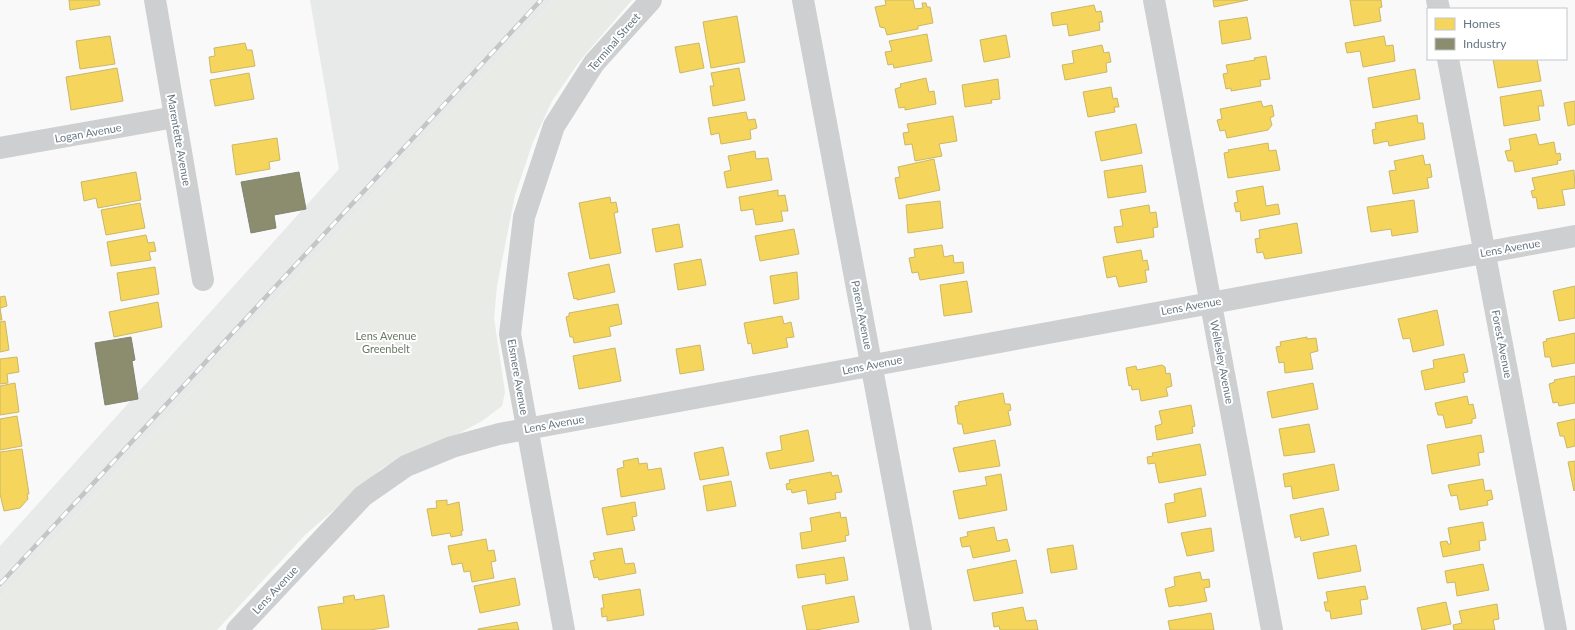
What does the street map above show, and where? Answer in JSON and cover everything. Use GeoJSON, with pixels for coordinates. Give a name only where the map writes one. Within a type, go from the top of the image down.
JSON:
{"type":"FeatureCollection","features":[{"type":"Feature","properties":{"kind":"street","name":"Marentette Avenue"},"geometry":{"type":"LineString","coordinates":[[155,0],[203,280]]}},
{"type":"Feature","properties":{"kind":"street","name":"Terminal Street"},"geometry":{"type":"LineString","coordinates":[[554,126],[594,63],[651,0]]}},
{"type":"Feature","properties":{"kind":"street","name":"Parent Avenue"},"geometry":{"type":"LineString","coordinates":[[803,0],[921,630]]}},
{"type":"Feature","properties":{"kind":"street","name":"Wellesley Avenue"},"geometry":{"type":"LineString","coordinates":[[1154,0],[1272,630]]}},
{"type":"Feature","properties":{"kind":"street","name":"Forest Avenue"},"geometry":{"type":"LineString","coordinates":[[1448,60],[1556,630]]}},
{"type":"Feature","properties":{"kind":"street","name":"Logan Avenue"},"geometry":{"type":"LineString","coordinates":[[0,148],[175,117]]}},
{"type":"Feature","properties":{"kind":"street","name":"Elsmere Avenue"},"geometry":{"type":"LineString","coordinates":[[554,126],[524,217],[510,334],[526,429],[564,630]]}},
{"type":"Feature","properties":{"kind":"street","name":"Lens Avenue"},"geometry":{"type":"LineString","coordinates":[[237,630],[258,620],[363,496],[401,470],[452,447],[499,434],[1575,236]]}},
{"type":"Feature","properties":{"kind":"shaded area"},"geometry":{"type":"Polygon","coordinates":[[[310,0],[553,0],[0,598],[0,546],[339,169],[310,0]]]}},
{"type":"Feature","properties":{"kind":"green space","name":"Lens Avenue Greenbelt"},"geometry":{"type":"Polygon","coordinates":[[[553,0],[632,0],[579,62],[552,101],[533,142],[515,195],[497,286],[494,318],[505,392],[502,406],[482,421],[460,433],[415,451],[382,468],[305,535],[217,630],[0,630],[0,598],[553,0]]]}},
{"type":"Feature","properties":{"kind":"building: Homes"},"geometry":{"type":"Polygon","coordinates":[[[69,0],[99,0],[100,5],[70,10],[69,0]]]}},
{"type":"Feature","properties":{"kind":"building: Homes"},"geometry":{"type":"Polygon","coordinates":[[[885,0],[913,0],[915,9],[923,8],[922,3],[926,3],[927,7],[930,7],[933,23],[918,26],[918,29],[887,35],[885,28],[880,27],[875,7],[886,5],[885,0]]]}},
{"type":"Feature","properties":{"kind":"building: Homes"},"geometry":{"type":"Polygon","coordinates":[[[1213,0],[1248,0],[1214,7],[1213,0]]]}},
{"type":"Feature","properties":{"kind":"building: Homes"},"geometry":{"type":"Polygon","coordinates":[[[1350,0],[1381,0],[1382,7],[1379,8],[1381,21],[1354,26],[1350,0]]]}},
{"type":"Feature","properties":{"kind":"building: Homes"},"geometry":{"type":"Polygon","coordinates":[[[1094,5],[1096,12],[1101,11],[1103,22],[1099,22],[1100,30],[1069,36],[1067,24],[1053,26],[1051,13],[1094,5]]]}},
{"type":"Feature","properties":{"kind":"building: Homes"},"geometry":{"type":"Polygon","coordinates":[[[737,16],[745,62],[711,68],[703,22],[737,16]]]}},
{"type":"Feature","properties":{"kind":"building: Homes"},"geometry":{"type":"Polygon","coordinates":[[[1247,17],[1251,39],[1222,44],[1219,21],[1247,17]]]}},
{"type":"Feature","properties":{"kind":"building: Homes"},"geometry":{"type":"Polygon","coordinates":[[[927,34],[932,61],[894,68],[893,64],[888,65],[885,52],[892,51],[889,41],[927,34]]]}},
{"type":"Feature","properties":{"kind":"building: Homes"},"geometry":{"type":"Polygon","coordinates":[[[1006,35],[1010,57],[984,62],[980,40],[1006,35]]]}},
{"type":"Feature","properties":{"kind":"building: Homes"},"geometry":{"type":"Polygon","coordinates":[[[110,36],[115,64],[80,69],[76,41],[110,36]]]}},
{"type":"Feature","properties":{"kind":"building: Homes"},"geometry":{"type":"Polygon","coordinates":[[[1384,36],[1386,46],[1393,45],[1395,61],[1363,67],[1360,51],[1347,53],[1345,43],[1384,36]]]}},
{"type":"Feature","properties":{"kind":"building: Homes"},"geometry":{"type":"Polygon","coordinates":[[[245,43],[247,50],[252,50],[255,66],[211,73],[209,57],[215,56],[214,48],[245,43]]]}},
{"type":"Feature","properties":{"kind":"building: Homes"},"geometry":{"type":"Polygon","coordinates":[[[699,43],[704,68],[680,73],[675,47],[699,43]]]}},
{"type":"Feature","properties":{"kind":"building: Homes"},"geometry":{"type":"Polygon","coordinates":[[[1102,45],[1104,53],[1109,52],[1111,62],[1106,63],[1107,72],[1065,80],[1062,65],[1074,63],[1072,51],[1102,45]]]}},
{"type":"Feature","properties":{"kind":"building: Homes"},"geometry":{"type":"Polygon","coordinates":[[[1266,56],[1270,79],[1260,80],[1261,86],[1231,91],[1231,88],[1226,89],[1223,74],[1228,73],[1226,65],[1255,60],[1254,58],[1266,56]]]}},
{"type":"Feature","properties":{"kind":"building: Homes"},"geometry":{"type":"Polygon","coordinates":[[[1493,60],[1537,60],[1541,81],[1498,88],[1493,60]]]}},
{"type":"Feature","properties":{"kind":"building: Homes"},"geometry":{"type":"Polygon","coordinates":[[[117,68],[123,101],[71,110],[66,77],[117,68]]]}},
{"type":"Feature","properties":{"kind":"building: Homes"},"geometry":{"type":"Polygon","coordinates":[[[739,68],[745,100],[713,106],[710,86],[714,86],[711,73],[739,68]]]}},
{"type":"Feature","properties":{"kind":"building: Homes"},"geometry":{"type":"Polygon","coordinates":[[[1415,69],[1420,99],[1373,108],[1368,78],[1415,69]]]}},
{"type":"Feature","properties":{"kind":"building: Homes"},"geometry":{"type":"Polygon","coordinates":[[[249,73],[254,99],[215,106],[210,80],[249,73]]]}},
{"type":"Feature","properties":{"kind":"building: Homes"},"geometry":{"type":"Polygon","coordinates":[[[926,78],[929,92],[934,91],[936,104],[905,110],[905,107],[899,108],[895,89],[901,87],[900,84],[926,78]]]}},
{"type":"Feature","properties":{"kind":"building: Homes"},"geometry":{"type":"Polygon","coordinates":[[[998,79],[1000,99],[991,100],[992,103],[965,107],[962,85],[998,79]]]}},
{"type":"Feature","properties":{"kind":"building: Homes"},"geometry":{"type":"Polygon","coordinates":[[[1111,87],[1113,99],[1117,98],[1119,107],[1114,107],[1115,112],[1088,117],[1083,92],[1111,87]]]}},
{"type":"Feature","properties":{"kind":"building: Homes"},"geometry":{"type":"Polygon","coordinates":[[[1541,90],[1544,106],[1538,106],[1540,120],[1504,126],[1500,97],[1541,90]]]}},
{"type":"Feature","properties":{"kind":"building: Homes"},"geometry":{"type":"Polygon","coordinates":[[[1261,101],[1263,107],[1272,105],[1274,116],[1270,118],[1272,125],[1268,130],[1227,138],[1225,130],[1220,131],[1217,120],[1222,119],[1220,109],[1261,101]]]}},
{"type":"Feature","properties":{"kind":"building: Homes"},"geometry":{"type":"Polygon","coordinates":[[[1575,101],[1575,124],[1568,126],[1564,103],[1575,101]]]}},
{"type":"Feature","properties":{"kind":"building: Homes"},"geometry":{"type":"Polygon","coordinates":[[[746,112],[748,120],[755,119],[757,128],[750,130],[751,139],[721,144],[719,133],[711,135],[708,118],[746,112]]]}},
{"type":"Feature","properties":{"kind":"building: Homes"},"geometry":{"type":"Polygon","coordinates":[[[1417,115],[1418,123],[1423,123],[1425,139],[1389,146],[1388,141],[1374,144],[1372,130],[1376,129],[1375,123],[1417,115]]]}},
{"type":"Feature","properties":{"kind":"building: Homes"},"geometry":{"type":"Polygon","coordinates":[[[953,116],[957,141],[939,144],[942,156],[915,161],[912,144],[905,145],[903,133],[909,132],[907,124],[953,116]]]}},
{"type":"Feature","properties":{"kind":"building: Homes"},"geometry":{"type":"Polygon","coordinates":[[[1136,124],[1142,153],[1101,161],[1095,132],[1136,124]]]}},
{"type":"Feature","properties":{"kind":"building: Homes"},"geometry":{"type":"Polygon","coordinates":[[[1536,134],[1539,145],[1554,142],[1556,154],[1560,153],[1561,160],[1557,161],[1558,164],[1515,172],[1513,161],[1508,161],[1505,151],[1511,150],[1509,139],[1536,134]]]}},
{"type":"Feature","properties":{"kind":"building: Homes"},"geometry":{"type":"Polygon","coordinates":[[[277,138],[280,160],[269,162],[270,169],[236,175],[232,145],[277,138]]]}},
{"type":"Feature","properties":{"kind":"building: Homes"},"geometry":{"type":"Polygon","coordinates":[[[1268,143],[1269,151],[1276,150],[1280,170],[1228,178],[1224,153],[1229,152],[1228,150],[1268,143]]]}},
{"type":"Feature","properties":{"kind":"building: Homes"},"geometry":{"type":"Polygon","coordinates":[[[755,151],[756,159],[768,158],[772,180],[727,188],[724,172],[731,170],[728,156],[755,151]]]}},
{"type":"Feature","properties":{"kind":"building: Homes"},"geometry":{"type":"Polygon","coordinates":[[[1423,155],[1425,165],[1430,164],[1432,177],[1427,178],[1429,188],[1393,194],[1389,171],[1396,170],[1394,161],[1423,155]]]}},
{"type":"Feature","properties":{"kind":"building: Homes"},"geometry":{"type":"Polygon","coordinates":[[[934,159],[940,190],[899,199],[895,178],[900,177],[898,167],[934,159]]]}},
{"type":"Feature","properties":{"kind":"building: Homes"},"geometry":{"type":"Polygon","coordinates":[[[1142,165],[1146,192],[1108,198],[1104,171],[1142,165]]]}},
{"type":"Feature","properties":{"kind":"building: Homes"},"geometry":{"type":"Polygon","coordinates":[[[1574,170],[1575,188],[1562,190],[1565,205],[1538,209],[1536,197],[1533,198],[1531,191],[1535,190],[1532,178],[1574,170]]]}},
{"type":"Feature","properties":{"kind":"building: Homes"},"geometry":{"type":"Polygon","coordinates":[[[136,172],[141,200],[98,208],[96,198],[84,201],[81,182],[136,172]]]}},
{"type":"Feature","properties":{"kind":"building: Homes"},"geometry":{"type":"Polygon","coordinates":[[[1263,186],[1266,206],[1278,204],[1280,214],[1241,221],[1240,211],[1236,212],[1234,203],[1238,202],[1236,191],[1263,186]]]}},
{"type":"Feature","properties":{"kind":"building: Homes"},"geometry":{"type":"Polygon","coordinates":[[[778,190],[778,196],[785,195],[788,211],[781,211],[783,221],[756,225],[753,209],[741,211],[739,197],[778,190]]]}},
{"type":"Feature","properties":{"kind":"building: Homes"},"geometry":{"type":"Polygon","coordinates":[[[610,197],[611,203],[616,202],[618,212],[614,213],[621,253],[590,259],[579,203],[610,197]]]}},
{"type":"Feature","properties":{"kind":"building: Homes"},"geometry":{"type":"Polygon","coordinates":[[[1414,200],[1418,232],[1392,236],[1391,229],[1371,232],[1367,207],[1414,200]]]}},
{"type":"Feature","properties":{"kind":"building: Homes"},"geometry":{"type":"Polygon","coordinates":[[[940,201],[943,228],[908,233],[906,205],[940,201]]]}},
{"type":"Feature","properties":{"kind":"building: Homes"},"geometry":{"type":"Polygon","coordinates":[[[140,203],[145,228],[106,235],[101,210],[140,203]]]}},
{"type":"Feature","properties":{"kind":"building: Homes"},"geometry":{"type":"Polygon","coordinates":[[[1149,205],[1150,213],[1156,212],[1158,227],[1153,228],[1154,237],[1117,243],[1114,227],[1123,226],[1120,210],[1149,205]]]}},
{"type":"Feature","properties":{"kind":"building: Homes"},"geometry":{"type":"Polygon","coordinates":[[[1297,223],[1302,253],[1265,259],[1263,252],[1257,253],[1255,239],[1260,238],[1259,230],[1297,223]]]}},
{"type":"Feature","properties":{"kind":"building: Homes"},"geometry":{"type":"Polygon","coordinates":[[[679,224],[683,247],[656,252],[652,229],[679,224]]]}},
{"type":"Feature","properties":{"kind":"building: Homes"},"geometry":{"type":"Polygon","coordinates":[[[794,229],[799,254],[760,261],[755,236],[794,229]]]}},
{"type":"Feature","properties":{"kind":"building: Homes"},"geometry":{"type":"Polygon","coordinates":[[[146,235],[148,243],[154,242],[156,251],[149,252],[151,260],[111,266],[107,242],[146,235]]]}},
{"type":"Feature","properties":{"kind":"building: Homes"},"geometry":{"type":"Polygon","coordinates":[[[942,245],[944,257],[953,255],[954,263],[963,262],[964,273],[920,280],[918,272],[912,273],[909,258],[915,257],[914,249],[942,245]]]}},
{"type":"Feature","properties":{"kind":"building: Homes"},"geometry":{"type":"Polygon","coordinates":[[[1141,250],[1143,261],[1147,260],[1149,270],[1145,270],[1147,282],[1119,287],[1116,276],[1107,278],[1103,257],[1141,250]]]}},
{"type":"Feature","properties":{"kind":"building: Homes"},"geometry":{"type":"Polygon","coordinates":[[[701,259],[706,285],[678,290],[674,264],[701,259]]]}},
{"type":"Feature","properties":{"kind":"building: Homes"},"geometry":{"type":"Polygon","coordinates":[[[609,264],[615,292],[577,300],[577,298],[574,299],[568,273],[609,264]]]}},
{"type":"Feature","properties":{"kind":"building: Homes"},"geometry":{"type":"Polygon","coordinates":[[[155,267],[159,294],[121,301],[117,273],[155,267]]]}},
{"type":"Feature","properties":{"kind":"building: Homes"},"geometry":{"type":"Polygon","coordinates":[[[797,272],[799,299],[774,304],[770,276],[797,272]]]}},
{"type":"Feature","properties":{"kind":"building: Homes"},"geometry":{"type":"Polygon","coordinates":[[[967,281],[972,312],[944,316],[940,285],[967,281]]]}},
{"type":"Feature","properties":{"kind":"building: Homes"},"geometry":{"type":"Polygon","coordinates":[[[1575,286],[1575,318],[1559,321],[1553,291],[1575,286]]]}},
{"type":"Feature","properties":{"kind":"building: Homes"},"geometry":{"type":"Polygon","coordinates":[[[5,296],[7,306],[0,308],[0,297],[5,296]]]}},
{"type":"Feature","properties":{"kind":"building: Homes"},"geometry":{"type":"Polygon","coordinates":[[[158,302],[162,327],[114,337],[109,312],[158,302]]]}},
{"type":"Feature","properties":{"kind":"building: Homes"},"geometry":{"type":"Polygon","coordinates":[[[618,304],[622,324],[609,327],[611,336],[574,343],[573,337],[570,337],[566,317],[569,316],[569,313],[618,304]]]}},
{"type":"Feature","properties":{"kind":"building: Homes"},"geometry":{"type":"Polygon","coordinates":[[[0,308],[2,320],[0,320],[0,308]]]}},
{"type":"Feature","properties":{"kind":"building: Homes"},"geometry":{"type":"Polygon","coordinates":[[[1437,310],[1444,345],[1413,352],[1410,338],[1403,339],[1398,319],[1437,310]]]}},
{"type":"Feature","properties":{"kind":"building: Homes"},"geometry":{"type":"Polygon","coordinates":[[[782,316],[784,324],[791,322],[794,337],[786,338],[788,347],[753,354],[751,343],[748,344],[744,323],[782,316]]]}},
{"type":"Feature","properties":{"kind":"building: Homes"},"geometry":{"type":"Polygon","coordinates":[[[5,321],[9,350],[0,352],[0,322],[5,321]]]}},
{"type":"Feature","properties":{"kind":"building: Homes"},"geometry":{"type":"Polygon","coordinates":[[[1575,333],[1575,363],[1552,367],[1550,357],[1545,357],[1543,342],[1547,341],[1546,339],[1575,333]]]}},
{"type":"Feature","properties":{"kind":"building: Homes"},"geometry":{"type":"Polygon","coordinates":[[[1307,337],[1307,339],[1316,338],[1318,351],[1310,353],[1313,369],[1285,373],[1284,362],[1279,363],[1276,347],[1281,346],[1280,342],[1307,337]]]}},
{"type":"Feature","properties":{"kind":"building: Homes"},"geometry":{"type":"Polygon","coordinates":[[[700,345],[704,370],[680,374],[676,349],[700,345]]]}},
{"type":"Feature","properties":{"kind":"building: Homes"},"geometry":{"type":"Polygon","coordinates":[[[615,348],[621,381],[579,389],[573,356],[615,348]]]}},
{"type":"Feature","properties":{"kind":"building: Homes"},"geometry":{"type":"Polygon","coordinates":[[[1464,354],[1468,372],[1463,373],[1465,382],[1425,390],[1421,371],[1434,368],[1433,360],[1464,354]]]}},
{"type":"Feature","properties":{"kind":"building: Homes"},"geometry":{"type":"Polygon","coordinates":[[[17,357],[19,372],[7,374],[8,383],[0,384],[0,359],[17,357]]]}},
{"type":"Feature","properties":{"kind":"building: Homes"},"geometry":{"type":"Polygon","coordinates":[[[1162,365],[1165,367],[1166,374],[1170,373],[1172,386],[1166,388],[1168,396],[1141,401],[1139,389],[1132,390],[1131,385],[1129,386],[1126,368],[1136,366],[1137,370],[1162,365]]]}},
{"type":"Feature","properties":{"kind":"building: Homes"},"geometry":{"type":"Polygon","coordinates":[[[1575,376],[1575,403],[1559,406],[1558,402],[1553,403],[1549,384],[1555,382],[1554,380],[1575,376]]]}},
{"type":"Feature","properties":{"kind":"building: Homes"},"geometry":{"type":"Polygon","coordinates":[[[15,383],[19,412],[0,415],[0,386],[15,383]]]}},
{"type":"Feature","properties":{"kind":"building: Homes"},"geometry":{"type":"Polygon","coordinates":[[[1313,383],[1318,409],[1272,418],[1267,392],[1313,383]]]}},
{"type":"Feature","properties":{"kind":"building: Homes"},"geometry":{"type":"Polygon","coordinates":[[[1003,393],[1005,404],[1010,404],[1011,410],[1008,411],[1011,425],[964,434],[962,424],[958,424],[955,406],[959,405],[958,402],[1003,393]]]}},
{"type":"Feature","properties":{"kind":"building: Homes"},"geometry":{"type":"Polygon","coordinates":[[[1467,396],[1469,405],[1473,404],[1476,418],[1472,419],[1472,423],[1446,428],[1443,415],[1438,415],[1435,403],[1467,396]]]}},
{"type":"Feature","properties":{"kind":"building: Homes"},"geometry":{"type":"Polygon","coordinates":[[[1191,405],[1195,426],[1192,427],[1193,433],[1157,440],[1155,426],[1162,424],[1159,411],[1191,405]]]}},
{"type":"Feature","properties":{"kind":"building: Homes"},"geometry":{"type":"Polygon","coordinates":[[[17,416],[22,446],[0,450],[0,419],[17,416]]]}},
{"type":"Feature","properties":{"kind":"building: Homes"},"geometry":{"type":"Polygon","coordinates":[[[1575,419],[1575,446],[1567,448],[1564,436],[1560,436],[1557,423],[1575,419]]]}},
{"type":"Feature","properties":{"kind":"building: Homes"},"geometry":{"type":"Polygon","coordinates":[[[1309,424],[1315,452],[1284,456],[1279,429],[1309,424]]]}},
{"type":"Feature","properties":{"kind":"building: Homes"},"geometry":{"type":"Polygon","coordinates":[[[808,430],[814,461],[770,469],[766,453],[782,450],[780,436],[808,430]]]}},
{"type":"Feature","properties":{"kind":"building: Homes"},"geometry":{"type":"Polygon","coordinates":[[[1481,435],[1484,452],[1478,453],[1480,465],[1432,474],[1427,445],[1481,435]]]}},
{"type":"Feature","properties":{"kind":"building: Homes"},"geometry":{"type":"Polygon","coordinates":[[[995,440],[1000,466],[959,472],[953,448],[995,440]]]}},
{"type":"Feature","properties":{"kind":"building: Homes"},"geometry":{"type":"Polygon","coordinates":[[[1200,444],[1206,475],[1159,483],[1155,463],[1148,464],[1147,457],[1153,456],[1152,453],[1200,444]]]}},
{"type":"Feature","properties":{"kind":"building: Homes"},"geometry":{"type":"Polygon","coordinates":[[[723,447],[729,475],[700,480],[694,453],[723,447]]]}},
{"type":"Feature","properties":{"kind":"building: Homes"},"geometry":{"type":"Polygon","coordinates":[[[22,449],[29,494],[27,494],[28,499],[20,508],[4,511],[0,494],[0,452],[22,449]]]}},
{"type":"Feature","properties":{"kind":"building: Homes"},"geometry":{"type":"Polygon","coordinates":[[[638,458],[639,464],[647,463],[648,470],[661,468],[665,489],[621,497],[617,469],[624,467],[623,461],[638,458]]]}},
{"type":"Feature","properties":{"kind":"building: Homes"},"geometry":{"type":"Polygon","coordinates":[[[1575,461],[1575,490],[1574,491],[1568,462],[1575,461]]]}},
{"type":"Feature","properties":{"kind":"building: Homes"},"geometry":{"type":"Polygon","coordinates":[[[1334,464],[1339,490],[1293,499],[1291,486],[1285,487],[1283,474],[1334,464]]]}},
{"type":"Feature","properties":{"kind":"building: Homes"},"geometry":{"type":"Polygon","coordinates":[[[831,472],[832,476],[838,475],[842,492],[835,493],[836,499],[808,504],[806,490],[792,493],[791,489],[787,490],[786,484],[790,483],[789,480],[831,472]]]}},
{"type":"Feature","properties":{"kind":"building: Homes"},"geometry":{"type":"Polygon","coordinates":[[[1001,474],[1007,510],[959,519],[953,491],[987,485],[985,477],[1001,474]]]}},
{"type":"Feature","properties":{"kind":"building: Homes"},"geometry":{"type":"Polygon","coordinates":[[[1483,479],[1485,491],[1491,490],[1493,499],[1487,501],[1488,505],[1460,510],[1457,495],[1451,496],[1448,485],[1483,479]]]}},
{"type":"Feature","properties":{"kind":"building: Homes"},"geometry":{"type":"Polygon","coordinates":[[[731,481],[736,506],[707,511],[703,486],[731,481]]]}},
{"type":"Feature","properties":{"kind":"building: Homes"},"geometry":{"type":"Polygon","coordinates":[[[1201,488],[1206,516],[1168,523],[1165,504],[1175,502],[1174,494],[1201,488]]]}},
{"type":"Feature","properties":{"kind":"building: Homes"},"geometry":{"type":"Polygon","coordinates":[[[447,500],[447,505],[459,502],[463,531],[461,531],[462,535],[451,537],[450,533],[432,536],[427,509],[437,508],[436,501],[447,500]]]}},
{"type":"Feature","properties":{"kind":"building: Homes"},"geometry":{"type":"Polygon","coordinates":[[[635,502],[637,516],[632,517],[635,530],[607,535],[602,508],[635,502]]]}},
{"type":"Feature","properties":{"kind":"building: Homes"},"geometry":{"type":"Polygon","coordinates":[[[1323,508],[1329,535],[1301,541],[1300,536],[1295,538],[1290,515],[1323,508]]]}},
{"type":"Feature","properties":{"kind":"building: Homes"},"geometry":{"type":"Polygon","coordinates":[[[840,512],[841,518],[846,517],[849,535],[845,536],[846,541],[802,549],[800,533],[812,531],[810,518],[840,512]]]}},
{"type":"Feature","properties":{"kind":"building: Homes"},"geometry":{"type":"Polygon","coordinates":[[[1483,522],[1486,540],[1479,541],[1480,550],[1443,557],[1440,542],[1447,541],[1448,544],[1451,544],[1448,528],[1483,522]]]}},
{"type":"Feature","properties":{"kind":"building: Homes"},"geometry":{"type":"Polygon","coordinates":[[[994,527],[997,541],[1007,539],[1010,551],[973,558],[970,546],[962,547],[960,538],[968,536],[967,532],[994,527]]]}},
{"type":"Feature","properties":{"kind":"building: Homes"},"geometry":{"type":"Polygon","coordinates":[[[1211,528],[1214,551],[1187,556],[1181,533],[1211,528]]]}},
{"type":"Feature","properties":{"kind":"building: Homes"},"geometry":{"type":"Polygon","coordinates":[[[486,539],[488,551],[494,550],[496,561],[491,562],[494,578],[472,582],[470,571],[464,572],[462,563],[452,565],[448,546],[486,539]]]}},
{"type":"Feature","properties":{"kind":"building: Homes"},"geometry":{"type":"Polygon","coordinates":[[[1073,545],[1077,569],[1051,573],[1047,549],[1073,545]]]}},
{"type":"Feature","properties":{"kind":"building: Homes"},"geometry":{"type":"Polygon","coordinates":[[[1356,545],[1361,571],[1318,579],[1313,553],[1356,545]]]}},
{"type":"Feature","properties":{"kind":"building: Homes"},"geometry":{"type":"Polygon","coordinates":[[[622,548],[625,564],[634,563],[636,573],[599,580],[598,577],[594,578],[590,561],[595,560],[593,553],[622,548]]]}},
{"type":"Feature","properties":{"kind":"building: Homes"},"geometry":{"type":"Polygon","coordinates":[[[844,557],[848,580],[826,584],[825,574],[798,578],[796,565],[844,557]]]}},
{"type":"Feature","properties":{"kind":"building: Homes"},"geometry":{"type":"Polygon","coordinates":[[[1016,560],[1023,593],[974,601],[967,570],[1016,560]]]}},
{"type":"Feature","properties":{"kind":"building: Homes"},"geometry":{"type":"Polygon","coordinates":[[[1483,564],[1489,590],[1457,596],[1455,582],[1447,583],[1445,571],[1483,564]]]}},
{"type":"Feature","properties":{"kind":"building: Homes"},"geometry":{"type":"Polygon","coordinates":[[[1200,572],[1202,580],[1209,579],[1210,587],[1204,588],[1207,601],[1169,607],[1165,589],[1175,586],[1174,577],[1200,572]]]}},
{"type":"Feature","properties":{"kind":"building: Homes"},"geometry":{"type":"Polygon","coordinates":[[[515,578],[520,605],[480,613],[474,586],[515,578]]]}},
{"type":"Feature","properties":{"kind":"building: Homes"},"geometry":{"type":"Polygon","coordinates":[[[1365,586],[1368,599],[1360,600],[1362,614],[1331,619],[1330,611],[1326,611],[1324,602],[1328,602],[1326,592],[1365,586]]]}},
{"type":"Feature","properties":{"kind":"building: Homes"},"geometry":{"type":"Polygon","coordinates":[[[640,589],[644,615],[607,621],[607,616],[602,617],[601,608],[604,608],[602,595],[640,589]]]}},
{"type":"Feature","properties":{"kind":"building: Homes"},"geometry":{"type":"Polygon","coordinates":[[[354,595],[355,600],[384,595],[389,627],[370,630],[322,630],[318,607],[344,603],[343,597],[354,595]]]}},
{"type":"Feature","properties":{"kind":"building: Homes"},"geometry":{"type":"Polygon","coordinates":[[[854,596],[859,622],[816,630],[807,630],[802,606],[854,596]]]}},
{"type":"Feature","properties":{"kind":"building: Homes"},"geometry":{"type":"Polygon","coordinates":[[[1446,602],[1451,624],[1422,630],[1417,608],[1446,602]]]}},
{"type":"Feature","properties":{"kind":"building: Homes"},"geometry":{"type":"Polygon","coordinates":[[[1497,604],[1499,619],[1493,620],[1495,630],[1454,630],[1453,625],[1462,623],[1459,611],[1497,604]]]}},
{"type":"Feature","properties":{"kind":"building: Homes"},"geometry":{"type":"Polygon","coordinates":[[[1023,607],[1026,621],[1036,620],[1038,630],[1000,630],[999,626],[994,627],[992,613],[1023,607]]]}},
{"type":"Feature","properties":{"kind":"building: Homes"},"geometry":{"type":"Polygon","coordinates":[[[1211,613],[1214,630],[1170,630],[1168,621],[1211,613]]]}},
{"type":"Feature","properties":{"kind":"building: Homes"},"geometry":{"type":"Polygon","coordinates":[[[517,622],[519,630],[478,630],[478,629],[517,622]]]}},
{"type":"Feature","properties":{"kind":"building: Industry"},"geometry":{"type":"Polygon","coordinates":[[[299,172],[306,209],[274,215],[276,228],[251,233],[241,182],[299,172]]]}},
{"type":"Feature","properties":{"kind":"building: Industry"},"geometry":{"type":"Polygon","coordinates":[[[131,337],[135,360],[132,361],[138,399],[105,405],[95,343],[131,337]]]}},
{"type":"Feature","properties":{"kind":"railway"},"geometry":{"type":"LineString","coordinates":[[0,584],[541,0]]}}]}
